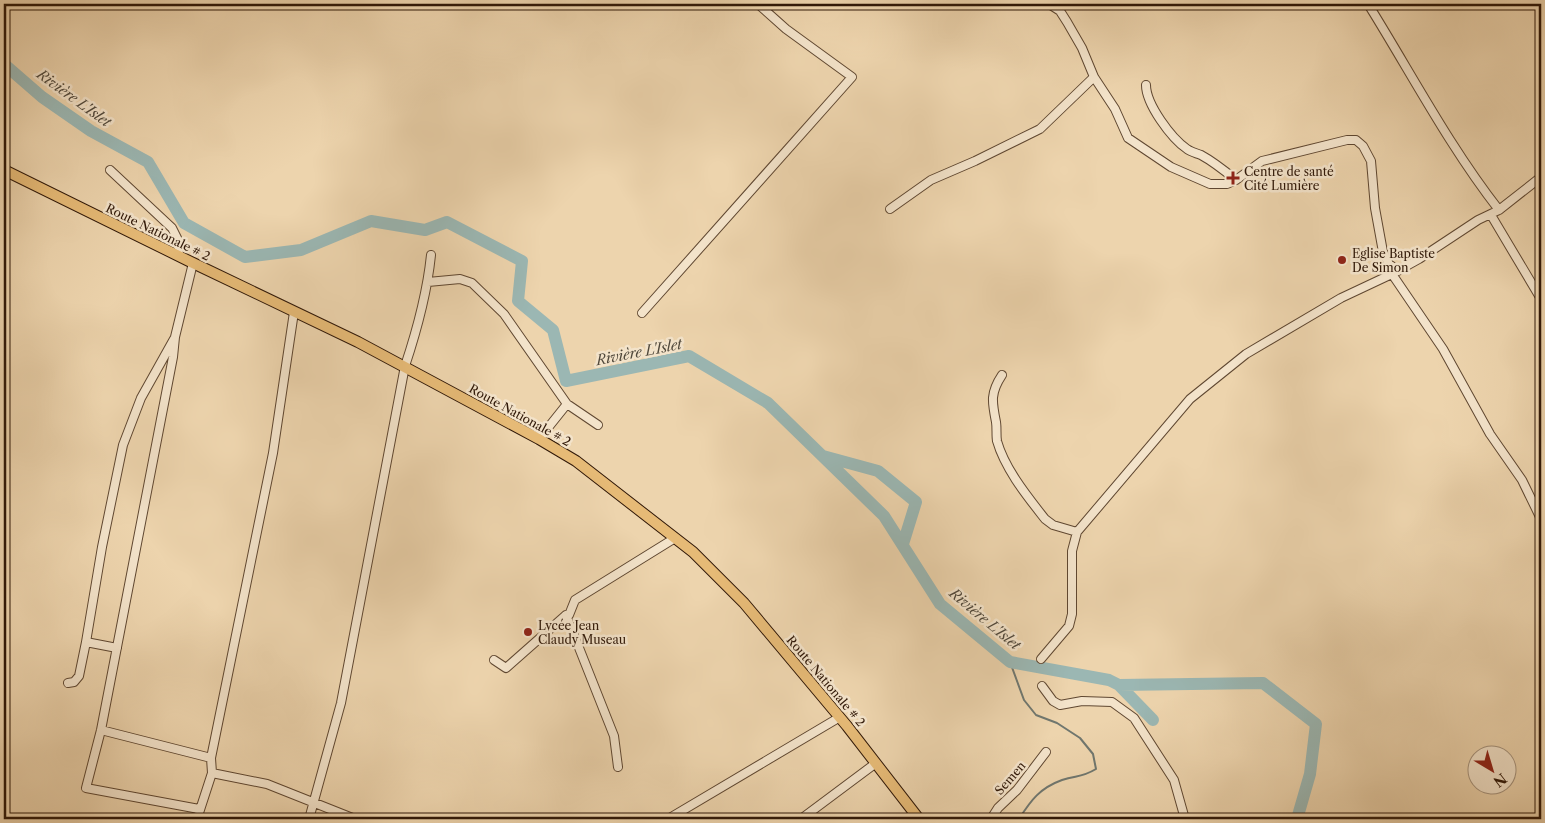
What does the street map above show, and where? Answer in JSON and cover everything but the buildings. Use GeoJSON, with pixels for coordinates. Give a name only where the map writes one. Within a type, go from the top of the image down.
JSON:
{"type":"FeatureCollection","features":[{"type":"Feature","properties":{"kind":"main road","name":"Route Nationale # 2"},"geometry":{"type":"LineString","coordinates":[[4,170],[358,342],[539,439],[576,461],[693,552],[744,603],[840,717],[919,819]]}},
{"type":"Feature","properties":{"kind":"street"},"geometry":{"type":"LineString","coordinates":[[642,313],[852,77],[786,29],[758,4]]}},
{"type":"Feature","properties":{"kind":"street"},"geometry":{"type":"LineString","coordinates":[[1049,4],[1060,11],[1068,22],[1082,48],[1094,77],[1115,109],[1128,138],[1171,168],[1210,184],[1228,184],[1262,161],[1347,140],[1356,140],[1363,146],[1371,161],[1375,208],[1383,252],[1443,349],[1490,434],[1522,480],[1541,519]]}},
{"type":"Feature","properties":{"kind":"street"},"geometry":{"type":"LineString","coordinates":[[1368,4],[1446,132],[1481,187],[1499,210]]}},
{"type":"Feature","properties":{"kind":"street"},"geometry":{"type":"LineString","coordinates":[[1538,4],[1541,10]]}},
{"type":"Feature","properties":{"kind":"street"},"geometry":{"type":"LineString","coordinates":[[890,210],[931,180],[975,161],[1040,128],[1094,77]]}},
{"type":"Feature","properties":{"kind":"street"},"geometry":{"type":"LineString","coordinates":[[1146,85],[1148,100],[1181,145],[1201,155],[1236,180]]}},
{"type":"Feature","properties":{"kind":"street"},"geometry":{"type":"LineString","coordinates":[[110,170],[172,228],[178,240],[179,256]]}},
{"type":"Feature","properties":{"kind":"street"},"geometry":{"type":"LineString","coordinates":[[1041,659],[1068,626],[1070,620],[1072,551],[1077,532],[1190,399],[1246,354],[1341,298],[1395,273],[1478,220],[1499,210],[1541,177]]}},
{"type":"Feature","properties":{"kind":"street"},"geometry":{"type":"LineString","coordinates":[[1491,215],[1541,299]]}},
{"type":"Feature","properties":{"kind":"street"},"geometry":{"type":"LineString","coordinates":[[309,819],[341,703],[404,366],[418,327],[428,282],[431,255]]}},
{"type":"Feature","properties":{"kind":"street"},"geometry":{"type":"LineString","coordinates":[[193,263],[175,337],[173,358],[101,730],[86,788],[199,810]]}},
{"type":"Feature","properties":{"kind":"street"},"geometry":{"type":"LineString","coordinates":[[428,282],[460,279],[472,283],[504,314],[567,404],[598,425]]}},
{"type":"Feature","properties":{"kind":"street"},"geometry":{"type":"LineString","coordinates":[[197,819],[212,773],[210,758],[273,453],[294,312]]}},
{"type":"Feature","properties":{"kind":"street"},"geometry":{"type":"LineString","coordinates":[[68,683],[74,682],[79,676],[102,547],[123,445],[141,398],[175,337]]}},
{"type":"Feature","properties":{"kind":"street"},"geometry":{"type":"LineString","coordinates":[[1002,375],[994,387],[992,408],[996,423],[997,439],[1004,461],[1045,519],[1053,525],[1077,532]]}},
{"type":"Feature","properties":{"kind":"street"},"geometry":{"type":"LineString","coordinates":[[539,439],[567,404]]}},
{"type":"Feature","properties":{"kind":"street"},"geometry":{"type":"LineString","coordinates":[[494,660],[506,668],[566,615],[569,615],[575,600],[675,538]]}},
{"type":"Feature","properties":{"kind":"street"},"geometry":{"type":"LineString","coordinates":[[566,615],[614,736],[618,767]]}},
{"type":"Feature","properties":{"kind":"street"},"geometry":{"type":"LineString","coordinates":[[86,642],[117,648]]}},
{"type":"Feature","properties":{"kind":"street"},"geometry":{"type":"LineString","coordinates":[[1042,686],[1053,701],[1060,705],[1082,701],[1112,702],[1134,718],[1174,780],[1185,819]]}},
{"type":"Feature","properties":{"kind":"street"},"geometry":{"type":"LineString","coordinates":[[668,819],[840,717]]}},
{"type":"Feature","properties":{"kind":"street"},"geometry":{"type":"LineString","coordinates":[[101,730],[210,758]]}},
{"type":"Feature","properties":{"kind":"street","name":"Semen"},"geometry":{"type":"LineString","coordinates":[[990,819],[998,808],[1017,790],[1046,752]]}},
{"type":"Feature","properties":{"kind":"street"},"geometry":{"type":"LineString","coordinates":[[801,819],[876,763]]}},
{"type":"Feature","properties":{"kind":"street"},"geometry":{"type":"LineString","coordinates":[[212,773],[267,784],[355,819]]}},
{"type":"Feature","properties":{"kind":"waterway","name":"Rivière L'Islet"},"geometry":{"type":"LineString","coordinates":[[4,64],[42,97],[91,131],[148,162],[184,223],[245,257],[301,250],[371,221],[425,230],[447,222],[522,261],[518,301],[553,330],[566,381],[689,356],[768,403],[884,516],[940,604],[1010,662],[1109,680],[1119,685],[1263,683],[1316,724],[1310,774],[1297,819]]}},
{"type":"Feature","properties":{"kind":"waterway"},"geometry":{"type":"LineString","coordinates":[[823,456],[878,471],[916,502],[903,544]]}},
{"type":"Feature","properties":{"kind":"waterway"},"geometry":{"type":"LineString","coordinates":[[1010,662],[1024,700],[1036,715],[1057,723],[1080,738],[1093,754],[1096,769],[1083,775],[1054,783],[1032,800],[1019,819]]}},
{"type":"Feature","properties":{"kind":"waterway"},"geometry":{"type":"LineString","coordinates":[[1119,685],[1153,720]]}},
{"type":"Feature","properties":{"kind":"place","name":"Centre de santé Cité Lumière"},"geometry":{"type":"Point","coordinates":[1233,178]}},
{"type":"Feature","properties":{"kind":"place","name":"Eglise Baptiste De Simon"},"geometry":{"type":"Point","coordinates":[1342,260]}},
{"type":"Feature","properties":{"kind":"place","name":"Lycée Jean Claudy Museau"},"geometry":{"type":"Point","coordinates":[528,632]}}]}
